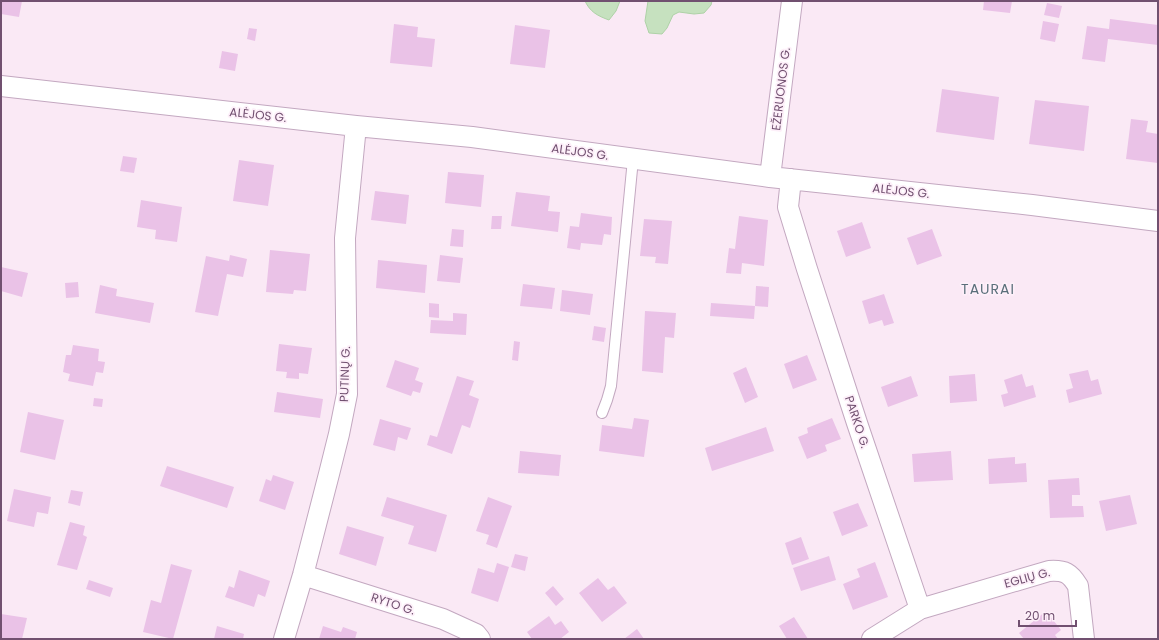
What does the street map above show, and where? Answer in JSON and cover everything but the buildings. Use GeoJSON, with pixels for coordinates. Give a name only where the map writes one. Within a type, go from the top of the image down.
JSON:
{"type":"FeatureCollection","features":[{"type":"Feature","properties":{"kind":"street","name":"EŽERUONOS G."},"geometry":{"type":"LineString","coordinates":[[770,176],[792,1]]}},
{"type":"Feature","properties":{"kind":"street","name":"ALĖJOS G."},"geometry":{"type":"LineString","coordinates":[[1,86],[356,126],[472,137],[791,179],[1025,204],[1158,221]]}},
{"type":"Feature","properties":{"kind":"street","name":"PUTINŲ G."},"geometry":{"type":"LineString","coordinates":[[284,639],[303,575],[339,434],[347,394],[344,238],[356,126]]}},
{"type":"Feature","properties":{"kind":"street","name":"PARKO G."},"geometry":{"type":"LineString","coordinates":[[791,179],[788,206],[857,423],[920,609]]}},
{"type":"Feature","properties":{"kind":"street","name":"EGLIŲ G."},"geometry":{"type":"LineString","coordinates":[[920,609],[1049,571],[1060,570],[1067,573],[1074,579],[1078,586],[1084,639]]}},
{"type":"Feature","properties":{"kind":"street","name":"RYTO G."},"geometry":{"type":"LineString","coordinates":[[303,575],[443,619],[476,634],[480,639]]}},
{"type":"Feature","properties":{"kind":"street"},"geometry":{"type":"LineString","coordinates":[[872,639],[920,609]]}},
{"type":"Feature","properties":{"kind":"lane"},"geometry":{"type":"LineString","coordinates":[[602,412],[611,386],[633,159]]}},
{"type":"Feature","properties":{"kind":"shaded area"},"geometry":{"type":"Polygon","coordinates":[[[585,1],[620,1],[616,11],[609,20],[595,13],[589,8],[585,1]]]}},
{"type":"Feature","properties":{"kind":"shaded area"},"geometry":{"type":"Polygon","coordinates":[[[648,1],[712,1],[711,5],[704,13],[694,14],[679,12],[673,15],[667,28],[662,34],[649,33],[645,21],[648,1]]]}},
{"type":"Feature","properties":{"kind":"district","name":"TAURAI"},"geometry":{"type":"Point","coordinates":[988,289]}}]}
